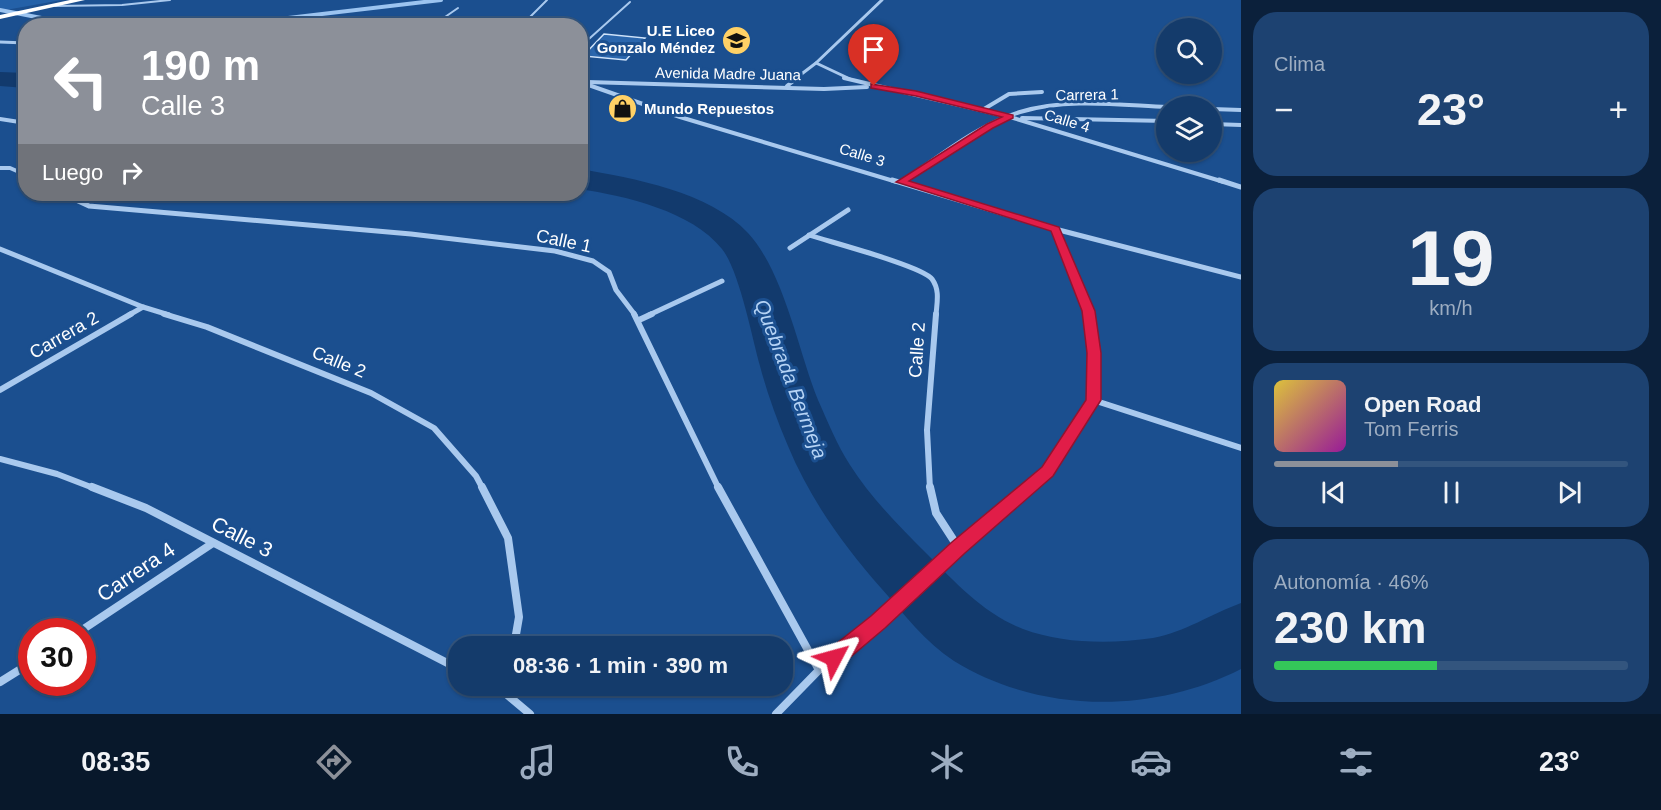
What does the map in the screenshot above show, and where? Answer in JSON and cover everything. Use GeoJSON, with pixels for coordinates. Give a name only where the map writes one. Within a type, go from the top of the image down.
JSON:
{"type":"FeatureCollection","features":[{"type":"Feature","properties":{"kind":"highway"},"geometry":{"type":"LineString","coordinates":[[1,15],[62,0]]}},
{"type":"Feature","properties":{"kind":"highway"},"geometry":{"type":"LineString","coordinates":[[1,15],[81,0]]}},
{"type":"Feature","properties":{"kind":"street"},"geometry":{"type":"LineString","coordinates":[[787,86],[816,63],[882,0]]}},
{"type":"Feature","properties":{"kind":"street"},"geometry":{"type":"LineString","coordinates":[[0,42],[18,43]]}},
{"type":"Feature","properties":{"kind":"street","name":"Calle 4"},"geometry":{"type":"LineString","coordinates":[[816,63],[843,78],[1010,117],[1241,187]]}},
{"type":"Feature","properties":{"kind":"street","name":"Avenida Madre Juana"},"geometry":{"type":"LineString","coordinates":[[588,82],[787,86],[824,89],[874,86]]}},
{"type":"Feature","properties":{"kind":"street","name":"Calle 3"},"geometry":{"type":"LineString","coordinates":[[588,85],[680,117],[1055,229],[1241,277]]}},
{"type":"Feature","properties":{"kind":"street"},"geometry":{"type":"LineString","coordinates":[[984,110],[1009,93],[1042,92]]}},
{"type":"Feature","properties":{"kind":"street","name":"Carrera 1"},"geometry":{"type":"LineString","coordinates":[[901,182],[990,126],[1020,111],[1069,105],[1156,107]]}},
{"type":"Feature","properties":{"kind":"street"},"geometry":{"type":"LineString","coordinates":[[1222,109],[1241,110]]}},
{"type":"Feature","properties":{"kind":"street"},"geometry":{"type":"LineString","coordinates":[[1010,117],[1045,120],[1088,118],[1156,121]]}},
{"type":"Feature","properties":{"kind":"street"},"geometry":{"type":"LineString","coordinates":[[0,120],[18,122]]}},
{"type":"Feature","properties":{"kind":"street"},"geometry":{"type":"LineString","coordinates":[[1222,124],[1241,125]]}},
{"type":"Feature","properties":{"kind":"street"},"geometry":{"type":"LineString","coordinates":[[0,168],[10,168],[18,172]]}},
{"type":"Feature","properties":{"kind":"street","name":"Calle 1"},"geometry":{"type":"LineString","coordinates":[[78,201],[89,206],[411,234],[555,251],[593,261],[609,272],[616,290],[639,320],[707,468],[819,670]]}},
{"type":"Feature","properties":{"kind":"street"},"geometry":{"type":"LineString","coordinates":[[790,248],[848,210]]}},
{"type":"Feature","properties":{"kind":"street"},"geometry":{"type":"LineString","coordinates":[[776,714],[819,670],[878,622],[958,547],[1048,471],[1093,400],[1094,353],[1089,311],[1055,229]]}},
{"type":"Feature","properties":{"kind":"street","name":"Calle 2"},"geometry":{"type":"LineString","coordinates":[[809,235],[909,267],[931,277],[938,290],[928,426],[928,474],[934,510],[958,547]]}},
{"type":"Feature","properties":{"kind":"street","name":"Calle 2"},"geometry":{"type":"LineString","coordinates":[[0,249],[143,307],[207,327],[371,393],[434,428],[476,476],[508,538],[519,617],[516,636]]}},
{"type":"Feature","properties":{"kind":"street"},"geometry":{"type":"LineString","coordinates":[[639,320],[722,281]]}},
{"type":"Feature","properties":{"kind":"street","name":"Carrera 2"},"geometry":{"type":"LineString","coordinates":[[0,390],[143,307]]}},
{"type":"Feature","properties":{"kind":"street"},"geometry":{"type":"LineString","coordinates":[[1093,400],[1241,448]]}},
{"type":"Feature","properties":{"kind":"street","name":"Calle 3"},"geometry":{"type":"LineString","coordinates":[[0,459],[57,474],[146,508],[448,663]]}},
{"type":"Feature","properties":{"kind":"street","name":"Carrera 4"},"geometry":{"type":"LineString","coordinates":[[96,621],[213,543]]}},
{"type":"Feature","properties":{"kind":"street"},"geometry":{"type":"LineString","coordinates":[[0,682],[18,671]]}},
{"type":"Feature","properties":{"kind":"street"},"geometry":{"type":"LineString","coordinates":[[512,696],[530,714]]}},
{"type":"Feature","properties":{"kind":"lane"},"geometry":{"type":"LineString","coordinates":[[52,6],[122,5],[170,0]]}},
{"type":"Feature","properties":{"kind":"lane"},"geometry":{"type":"LineString","coordinates":[[529,18],[547,0]]}},
{"type":"Feature","properties":{"kind":"lane"},"geometry":{"type":"LineString","coordinates":[[588,40],[630,2]]}},
{"type":"Feature","properties":{"kind":"lane"},"geometry":{"type":"LineString","coordinates":[[444,18],[458,8]]}},
{"type":"Feature","properties":{"kind":"shaded area"},"geometry":{"type":"Polygon","coordinates":[[[0,0],[62,0],[0,11],[0,0]]]}},
{"type":"Feature","properties":{"kind":"building"},"geometry":{"type":"Polygon","coordinates":[[[604,34],[645,38],[626,60],[588,56],[588,51],[604,34]]]}},
{"type":"Feature","properties":{"kind":"waterway"},"geometry":{"type":"LineString","coordinates":[[289,18],[441,0]]}},
{"type":"Feature","properties":{"kind":"waterway"},"geometry":{"type":"LineString","coordinates":[[0,10],[41,18]]}},
{"type":"Feature","properties":{"kind":"waterway","name":"Quebrada Bermeja"},"geometry":{"type":"LineString","coordinates":[[0,79],[18,80]]}},
{"type":"Feature","properties":{"kind":"waterway","name":"Quebrada Bermeja"},"geometry":{"type":"LineString","coordinates":[[588,181],[641,192],[682,206],[718,227],[734,240],[750,266],[794,398],[812,443],[830,479],[863,526],[889,556],[945,615],[977,639],[1004,654],[1032,664],[1062,671],[1123,674],[1184,663],[1206,654],[1241,633]]}},
{"type":"Feature","properties":{"kind":"place","name":"U.E Liceo Gonzalo Méndez"},"geometry":{"type":"Point","coordinates":[736,40]}},
{"type":"Feature","properties":{"kind":"place","name":"Mundo Repuestos"},"geometry":{"type":"Point","coordinates":[623,109]}},
{"type":"Feature","properties":{"kind":"route"},"geometry":{"type":"LineString","coordinates":[[834,658],[878,622],[958,547],[1048,471],[1093,400],[1094,353],[1089,311],[1055,229],[901,182],[990,126],[1010,117],[916,93],[874,86]]}}]}
